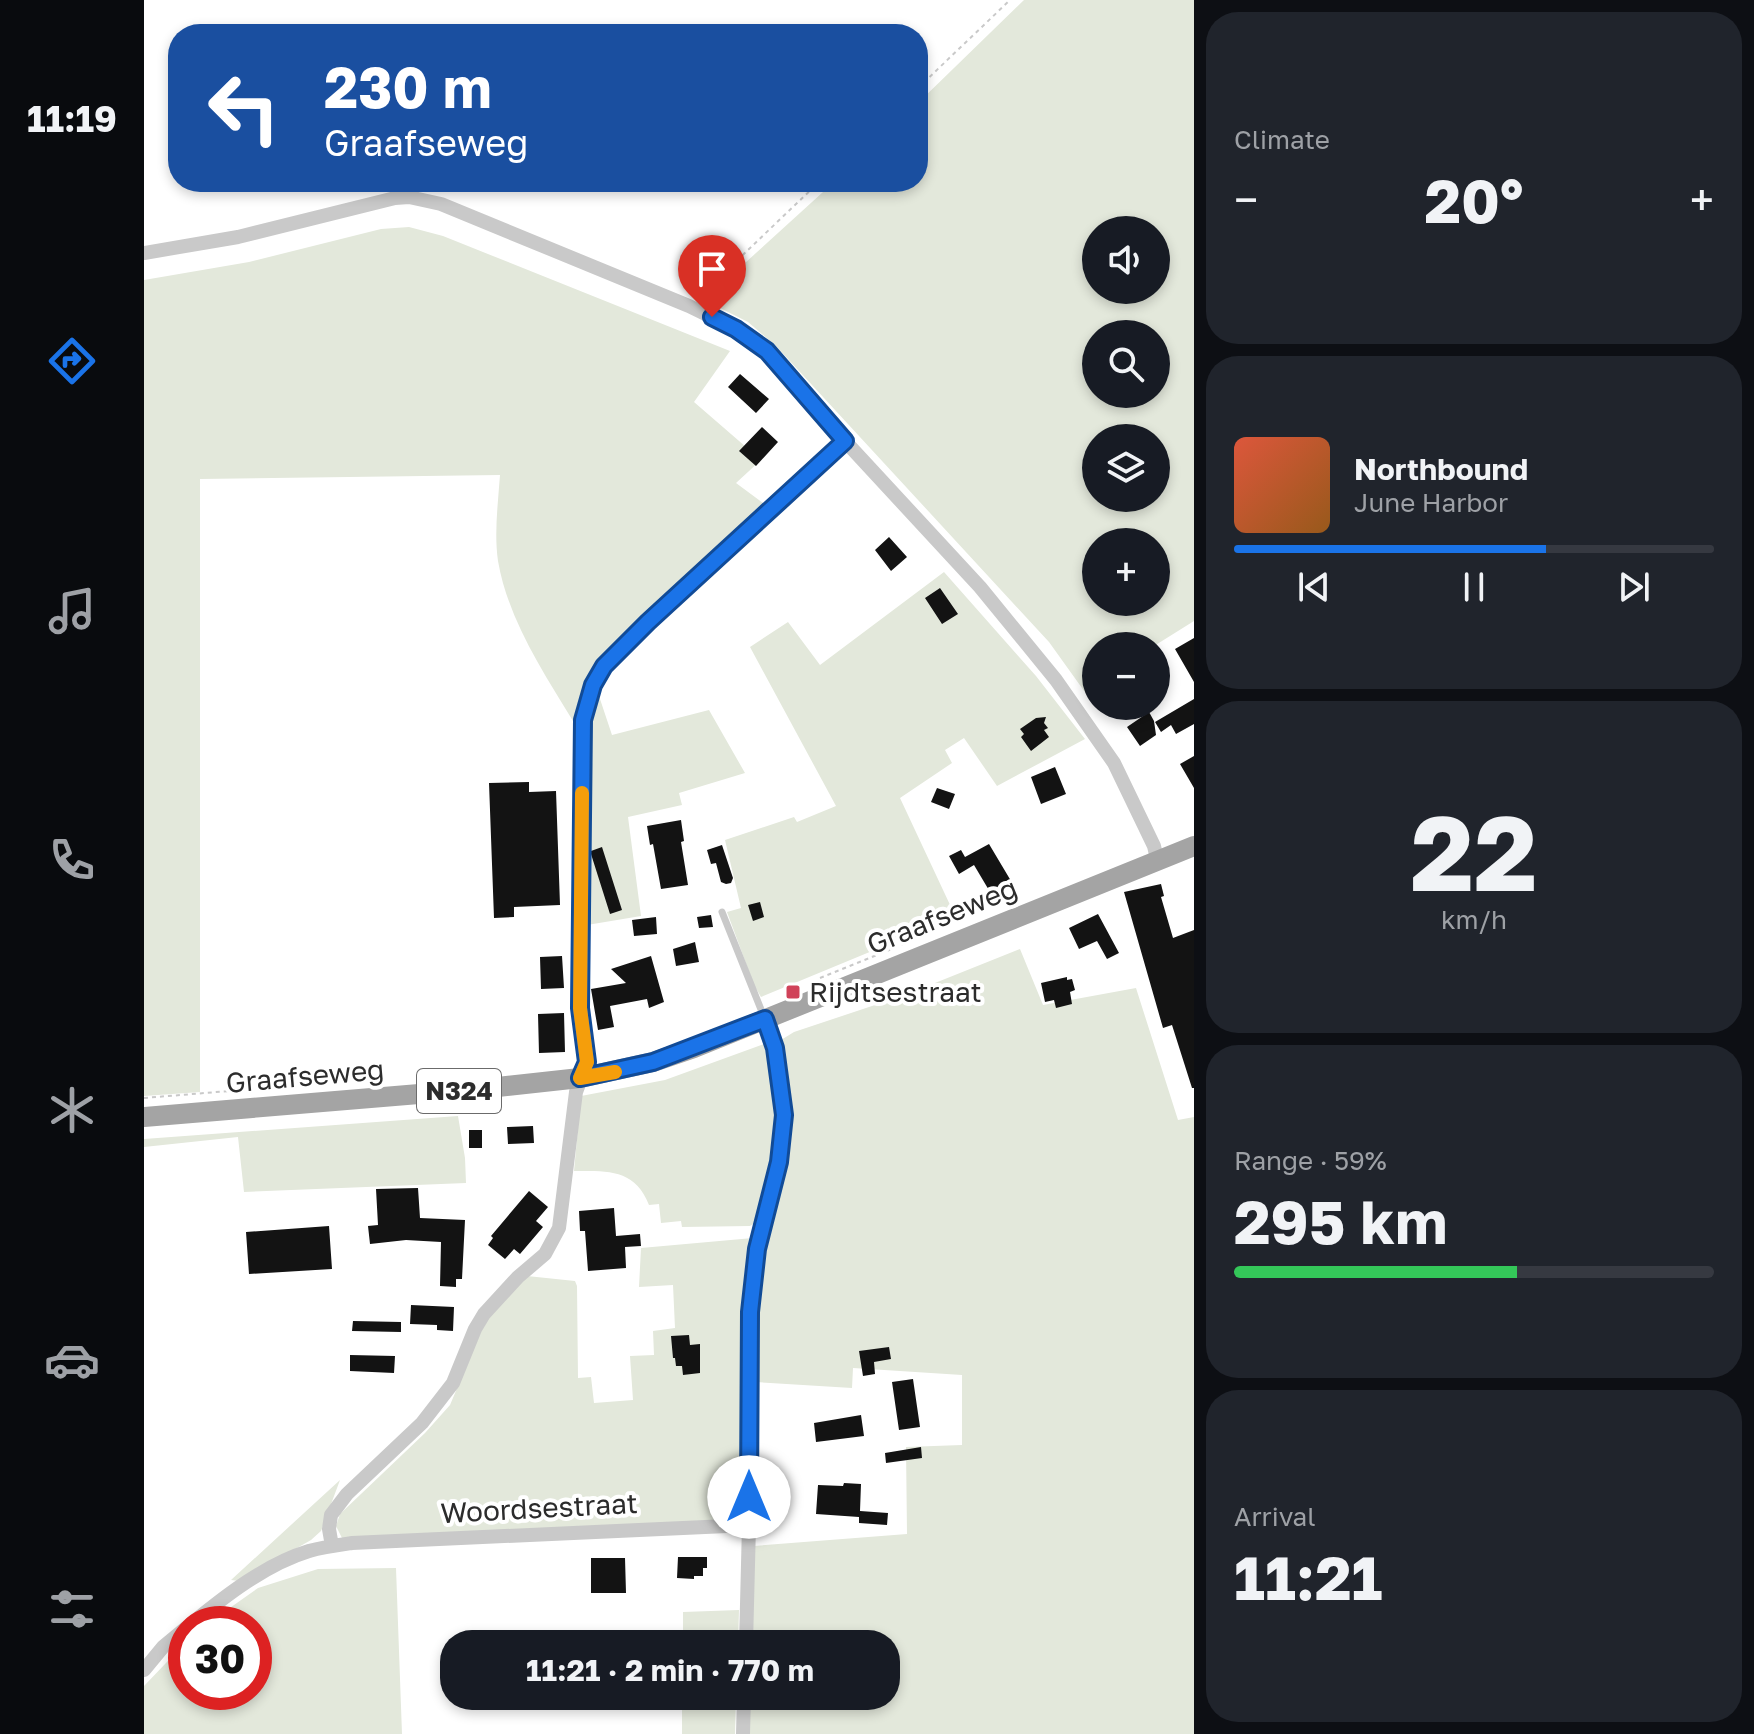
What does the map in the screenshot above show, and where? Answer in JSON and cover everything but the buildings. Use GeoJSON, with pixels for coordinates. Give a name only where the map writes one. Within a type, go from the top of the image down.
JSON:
{"type":"FeatureCollection","features":[{"type":"Feature","properties":{"kind":"main road","name":"Graafseweg"},"geometry":{"type":"LineString","coordinates":[[144,1117],[464,1091],[580,1078],[653,1062],[1194,846]]}},
{"type":"Feature","properties":{"kind":"street"},"geometry":{"type":"LineString","coordinates":[[144,253],[238,237],[365,203],[409,197],[441,204],[689,306],[736,329],[767,351],[980,587],[1063,691],[1114,763],[1154,846],[1157,859]]}},
{"type":"Feature","properties":{"kind":"street"},"geometry":{"type":"LineString","coordinates":[[332,1546],[329,1529],[331,1515],[347,1494],[422,1423],[453,1383],[484,1314],[518,1277],[545,1254],[559,1228],[576,1092],[587,1062],[580,1008],[583,720],[593,685],[604,666],[648,622],[845,441]]}},
{"type":"Feature","properties":{"kind":"street"},"geometry":{"type":"LineString","coordinates":[[746,1630],[750,1312],[757,1249],[779,1162],[784,1115],[775,1048],[765,1019]]}},
{"type":"Feature","properties":{"kind":"street","name":"Woordsestraat"},"geometry":{"type":"LineString","coordinates":[[217,1606],[281,1562],[310,1550],[332,1546],[749,1525]]}},
{"type":"Feature","properties":{"kind":"street"},"geometry":{"type":"LineString","coordinates":[[144,1670],[168,1643]]}},
{"type":"Feature","properties":{"kind":"street"},"geometry":{"type":"LineString","coordinates":[[743,1734],[744,1710]]}},
{"type":"Feature","properties":{"kind":"lane"},"geometry":{"type":"LineString","coordinates":[[722,912],[765,1019]]}},
{"type":"Feature","properties":{"kind":"path"},"geometry":{"type":"LineString","coordinates":[[928,78],[1010,0]]}},
{"type":"Feature","properties":{"kind":"path"},"geometry":{"type":"LineString","coordinates":[[689,306],[809,192]]}},
{"type":"Feature","properties":{"kind":"shaded area"},"geometry":{"type":"Polygon","coordinates":[[[1024,0],[1194,0],[1194,621],[1170,636],[1170,632],[1082,632],[1082,688],[1049,642],[776,346],[748,322],[718,307],[712,293],[823,192],[928,192],[928,93],[1024,0]]]}},
{"type":"Feature","properties":{"kind":"shaded area"},"geometry":{"type":"Polygon","coordinates":[[[409,227],[443,236],[730,351],[694,402],[761,460],[736,483],[767,506],[592,671],[573,721],[528,644],[503,583],[496,540],[500,475],[200,479],[200,1092],[144,1096],[144,280],[249,262],[381,229],[409,227]]]}},
{"type":"Feature","properties":{"kind":"shaded area"},"geometry":{"type":"Polygon","coordinates":[[[944,572],[1036,676],[1085,739],[997,786],[964,738],[945,750],[952,763],[900,798],[951,907],[955,922],[889,944],[761,997],[727,912],[741,908],[725,840],[794,817],[797,822],[836,806],[750,647],[788,622],[820,665],[944,572]]]}},
{"type":"Feature","properties":{"kind":"shaded area"},"geometry":{"type":"Polygon","coordinates":[[[598,693],[612,735],[709,710],[745,773],[679,793],[682,805],[628,817],[641,916],[587,925],[589,737],[591,714],[598,693]]]}},
{"type":"Feature","properties":{"kind":"shaded area"},"geometry":{"type":"Polygon","coordinates":[[[1020,949],[1043,1005],[1136,988],[1178,1120],[1194,1117],[1194,1734],[747,1734],[748,1710],[900,1710],[900,1630],[750,1630],[754,1546],[907,1534],[906,1447],[962,1445],[962,1375],[853,1368],[852,1388],[756,1382],[756,1307],[764,1248],[791,1137],[790,1093],[781,1040],[794,1032],[905,995],[1020,949]]]}},
{"type":"Feature","properties":{"kind":"shaded area"},"geometry":{"type":"Polygon","coordinates":[[[764,1044],[776,1094],[779,1124],[774,1160],[758,1221],[750,1226],[682,1227],[681,1221],[661,1223],[659,1204],[649,1205],[636,1184],[628,1178],[609,1172],[574,1171],[581,1096],[665,1080],[764,1044]]]}},
{"type":"Feature","properties":{"kind":"shaded area"},"geometry":{"type":"Polygon","coordinates":[[[458,1116],[466,1183],[244,1192],[238,1137],[144,1147],[144,1139],[458,1116]]]}},
{"type":"Feature","properties":{"kind":"shaded area"},"geometry":{"type":"Polygon","coordinates":[[[753,1238],[743,1316],[743,1520],[342,1538],[336,1526],[340,1514],[450,1405],[485,1322],[527,1276],[575,1281],[578,1378],[591,1377],[594,1403],[633,1400],[630,1356],[654,1355],[653,1331],[675,1328],[673,1285],[639,1287],[641,1248],[753,1238]]]}},
{"type":"Feature","properties":{"kind":"shaded area"},"geometry":{"type":"Polygon","coordinates":[[[340,1480],[321,1531],[311,1540],[239,1581],[231,1580],[340,1480]]]}},
{"type":"Feature","properties":{"kind":"shaded area"},"geometry":{"type":"Polygon","coordinates":[[[396,1568],[402,1734],[144,1734],[144,1686],[168,1661],[168,1710],[272,1710],[272,1606],[232,1606],[258,1588],[318,1569],[396,1568]]]}},
{"type":"Feature","properties":{"kind":"shaded area"},"geometry":{"type":"Polygon","coordinates":[[[739,1610],[738,1630],[683,1630],[683,1612],[739,1610]]]}},
{"type":"Feature","properties":{"kind":"shaded area"},"geometry":{"type":"Polygon","coordinates":[[[682,1710],[736,1710],[735,1734],[682,1734],[682,1710]]]}},
{"type":"Feature","properties":{"kind":"slow traffic"},"geometry":{"type":"LineString","coordinates":[[582,793],[580,1008],[587,1062],[580,1078],[615,1072]]}},
{"type":"Feature","properties":{"kind":"place","name":"Rijdtsestraat"},"geometry":{"type":"Point","coordinates":[793,992]}},
{"type":"Feature","properties":{"kind":"route"},"geometry":{"type":"LineString","coordinates":[[712,317],[736,329],[767,351],[845,441],[648,622],[604,666],[593,685],[583,720],[580,1008],[587,1062],[580,1078],[653,1062],[765,1019],[775,1048],[784,1115],[779,1162],[757,1249],[750,1312],[749,1497]]}}]}
